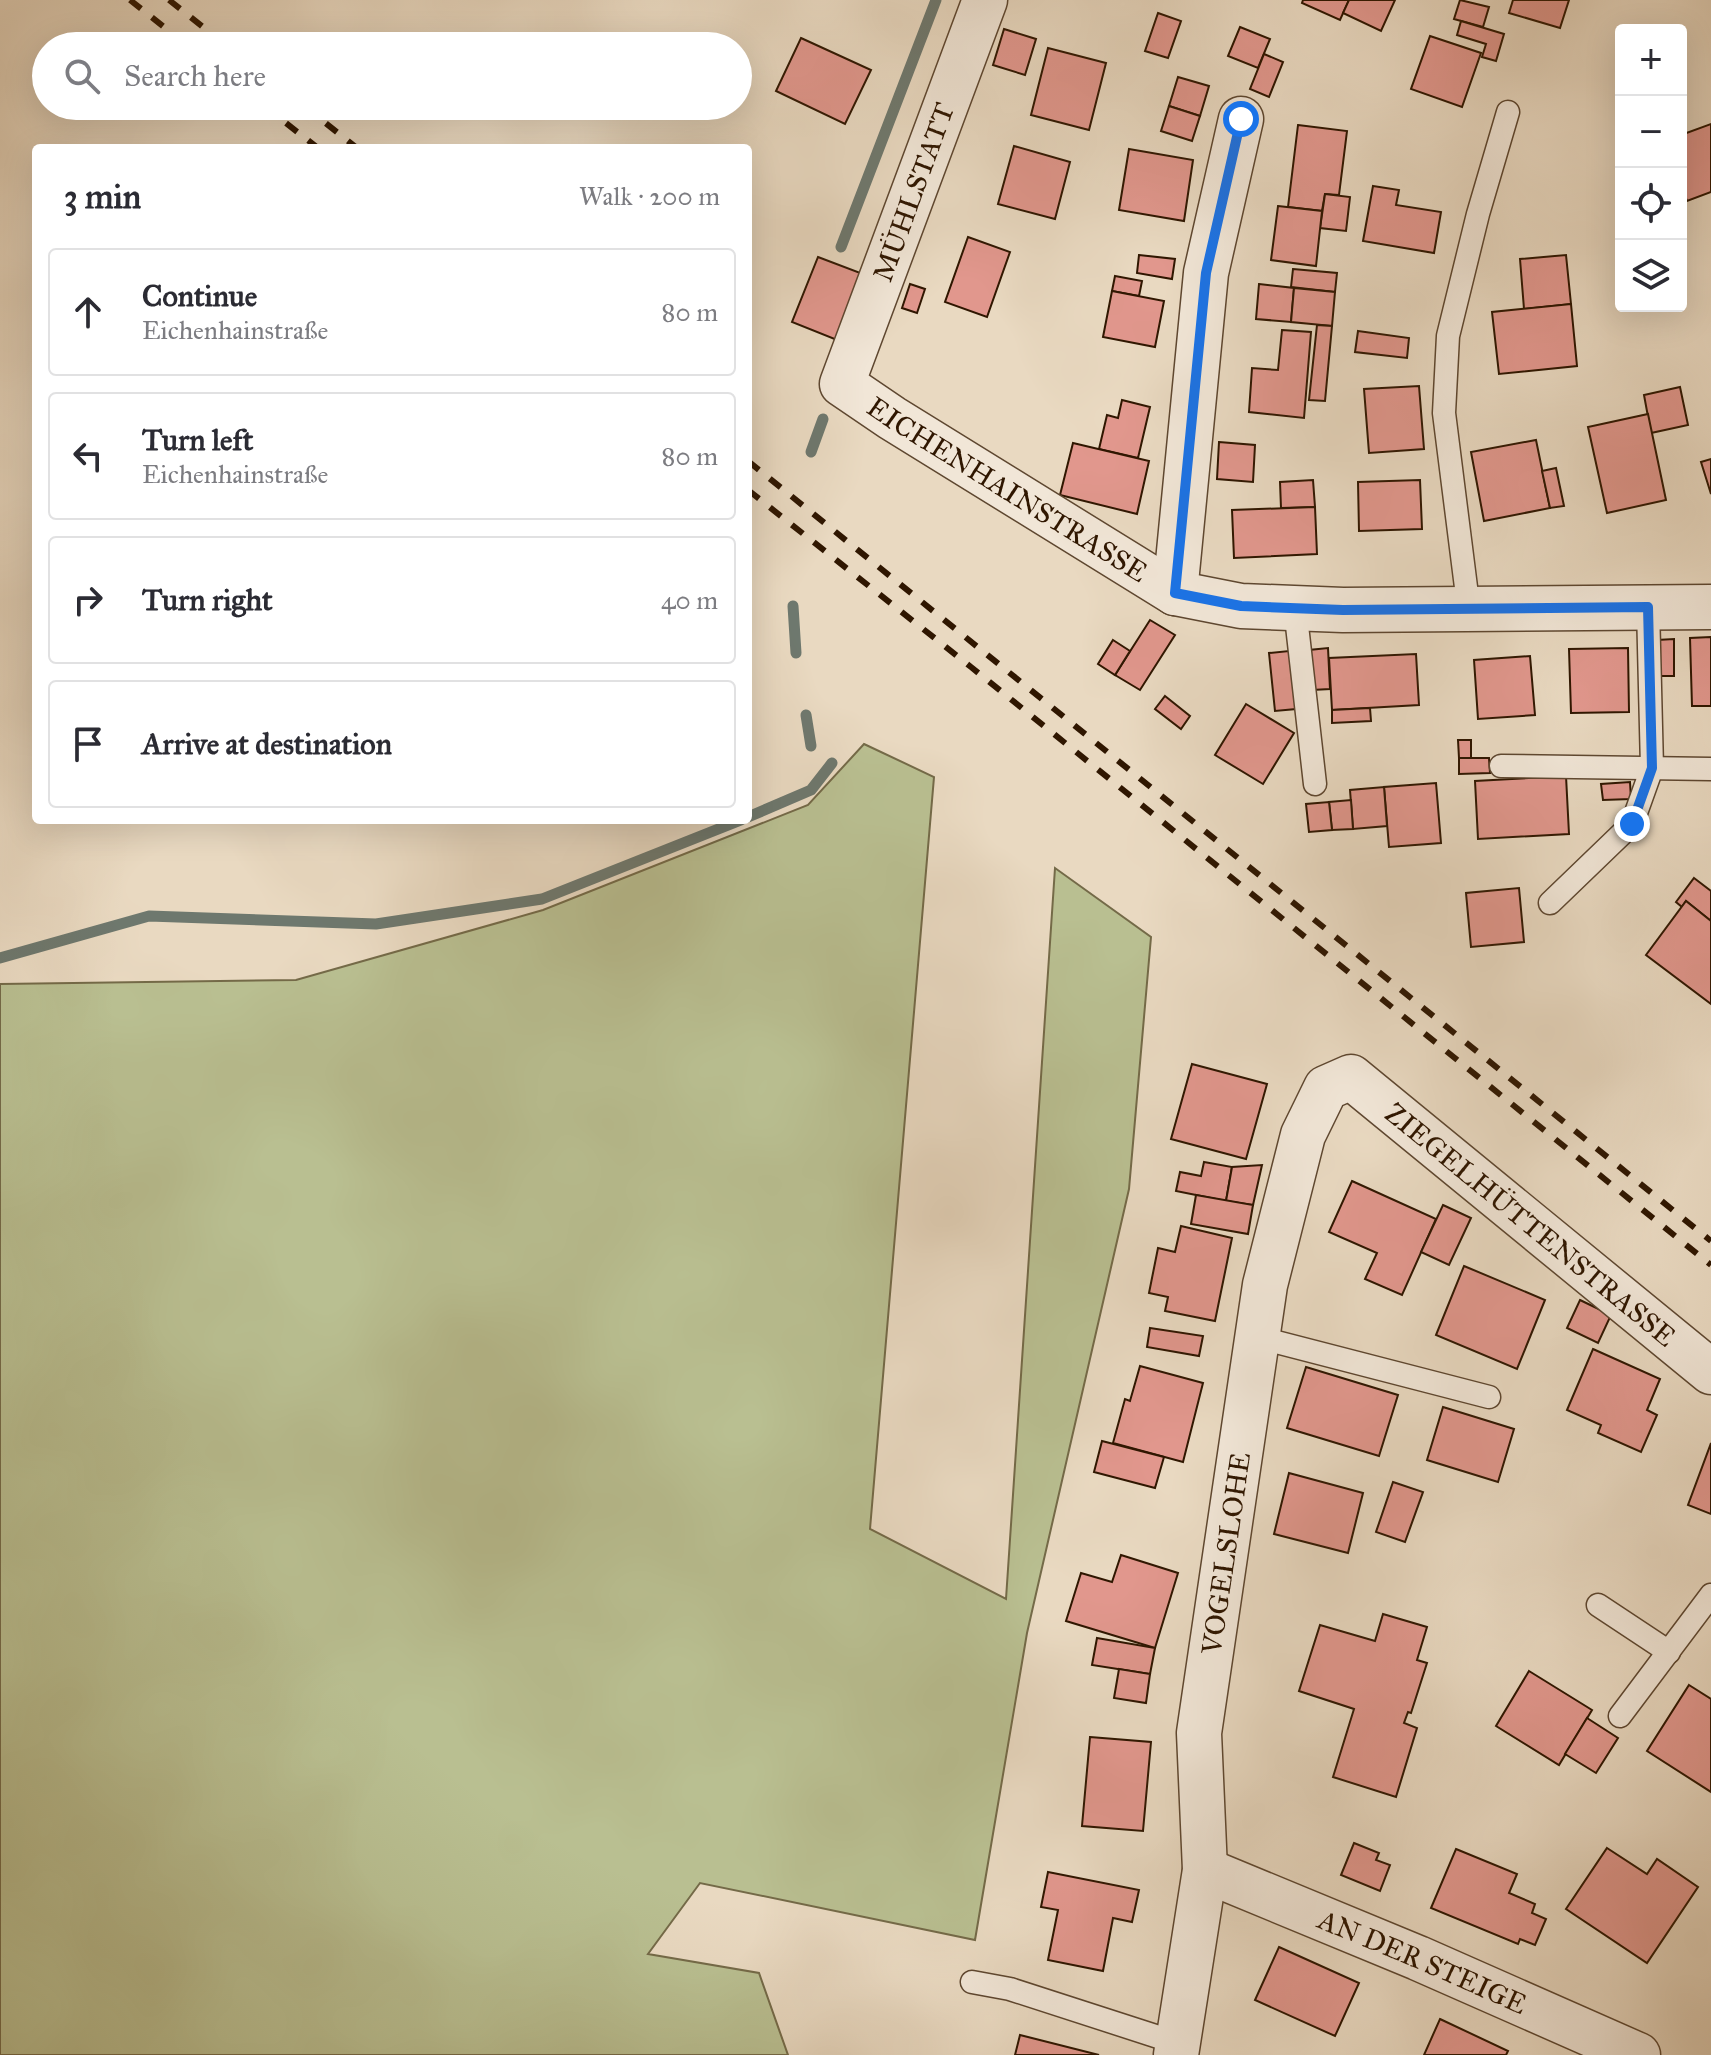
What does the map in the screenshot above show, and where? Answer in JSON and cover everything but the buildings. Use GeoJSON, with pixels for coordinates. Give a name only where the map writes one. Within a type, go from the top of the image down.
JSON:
{"type":"FeatureCollection","features":[{"type":"Feature","properties":{"kind":"street","name":"MÜHLSTATT"},"geometry":{"type":"LineString","coordinates":[[842,384],[985,0]]}},
{"type":"Feature","properties":{"kind":"street","name":"EICHENHAINSTRASSE"},"geometry":{"type":"LineString","coordinates":[[1175,593],[1206,273],[1241,119]]}},
{"type":"Feature","properties":{"kind":"street","name":"EICHENHAINSTRASSE"},"geometry":{"type":"LineString","coordinates":[[842,384],[1175,593],[1241,606],[1295,608],[1469,611],[1711,607]]}},
{"type":"Feature","properties":{"kind":"street","name":"VOGELSLOHE"},"geometry":{"type":"LineString","coordinates":[[1177,2049],[1205,1870],[1199,1733],[1265,1285],[1303,1135],[1326,1088],[1351,1077]]}},
{"type":"Feature","properties":{"kind":"street","name":"ZIEGELHÜTTENSTRASSE"},"geometry":{"type":"LineString","coordinates":[[1351,1077],[1711,1372]]}},
{"type":"Feature","properties":{"kind":"street","name":"AN DER STEIGE"},"geometry":{"type":"LineString","coordinates":[[1205,1870],[1418,1958],[1638,2055]]}},
{"type":"Feature","properties":{"kind":"lane"},"geometry":{"type":"LineString","coordinates":[[1469,611],[1444,413],[1448,336],[1478,214],[1508,112]]}},
{"type":"Feature","properties":{"kind":"lane"},"geometry":{"type":"LineString","coordinates":[[1550,903],[1632,824],[1652,768],[1648,607]]}},
{"type":"Feature","properties":{"kind":"lane"},"geometry":{"type":"LineString","coordinates":[[1295,608],[1315,784]]}},
{"type":"Feature","properties":{"kind":"lane"},"geometry":{"type":"LineString","coordinates":[[1501,766],[1711,769]]}},
{"type":"Feature","properties":{"kind":"lane"},"geometry":{"type":"LineString","coordinates":[[1257,1337],[1489,1397]]}},
{"type":"Feature","properties":{"kind":"lane"},"geometry":{"type":"LineString","coordinates":[[1620,1716],[1711,1595]]}},
{"type":"Feature","properties":{"kind":"lane"},"geometry":{"type":"LineString","coordinates":[[1598,1605],[1669,1652]]}},
{"type":"Feature","properties":{"kind":"lane"},"geometry":{"type":"LineString","coordinates":[[972,1982],[1010,1989],[1177,2049]]}},
{"type":"Feature","properties":{"kind":"green space"},"geometry":{"type":"Polygon","coordinates":[[[864,744],[934,777],[870,1529],[1006,1599],[1055,868],[1151,937],[1129,1189],[1027,1633],[975,1940],[700,1883],[648,1954],[759,1973],[788,2055],[0,2055],[0,984],[296,980],[543,910],[808,805],[864,744]]]}},
{"type":"Feature","properties":{"kind":"waterway"},"geometry":{"type":"LineString","coordinates":[[841,247],[936,0]]}},
{"type":"Feature","properties":{"kind":"waterway"},"geometry":{"type":"LineString","coordinates":[[811,452],[823,419]]}},
{"type":"Feature","properties":{"kind":"waterway"},"geometry":{"type":"LineString","coordinates":[[793,606],[796,653]]}},
{"type":"Feature","properties":{"kind":"waterway"},"geometry":{"type":"LineString","coordinates":[[806,715],[811,746]]}},
{"type":"Feature","properties":{"kind":"waterway"},"geometry":{"type":"LineString","coordinates":[[752,815],[811,790],[832,763]]}},
{"type":"Feature","properties":{"kind":"waterway"},"geometry":{"type":"LineString","coordinates":[[0,958],[149,916],[376,924],[542,899],[731,824]]}},
{"type":"Feature","properties":{"kind":"railway"},"geometry":{"type":"LineString","coordinates":[[130,0],[170,32]]}},
{"type":"Feature","properties":{"kind":"railway"},"geometry":{"type":"LineString","coordinates":[[169,0],[209,32]]}},
{"type":"Feature","properties":{"kind":"railway"},"geometry":{"type":"LineString","coordinates":[[282,120],[313,144]]}},
{"type":"Feature","properties":{"kind":"railway"},"geometry":{"type":"LineString","coordinates":[[322,120],[352,144]]}},
{"type":"Feature","properties":{"kind":"railway"},"geometry":{"type":"LineString","coordinates":[[752,464],[1711,1241]]}},
{"type":"Feature","properties":{"kind":"railway"},"geometry":{"type":"LineString","coordinates":[[752,493],[1711,1265]]}},
{"type":"Feature","properties":{"kind":"route"},"geometry":{"type":"LineString","coordinates":[[1241,119],[1206,273],[1175,593],[1241,606],[1343,610],[1648,607],[1652,768],[1632,824]]}}]}
